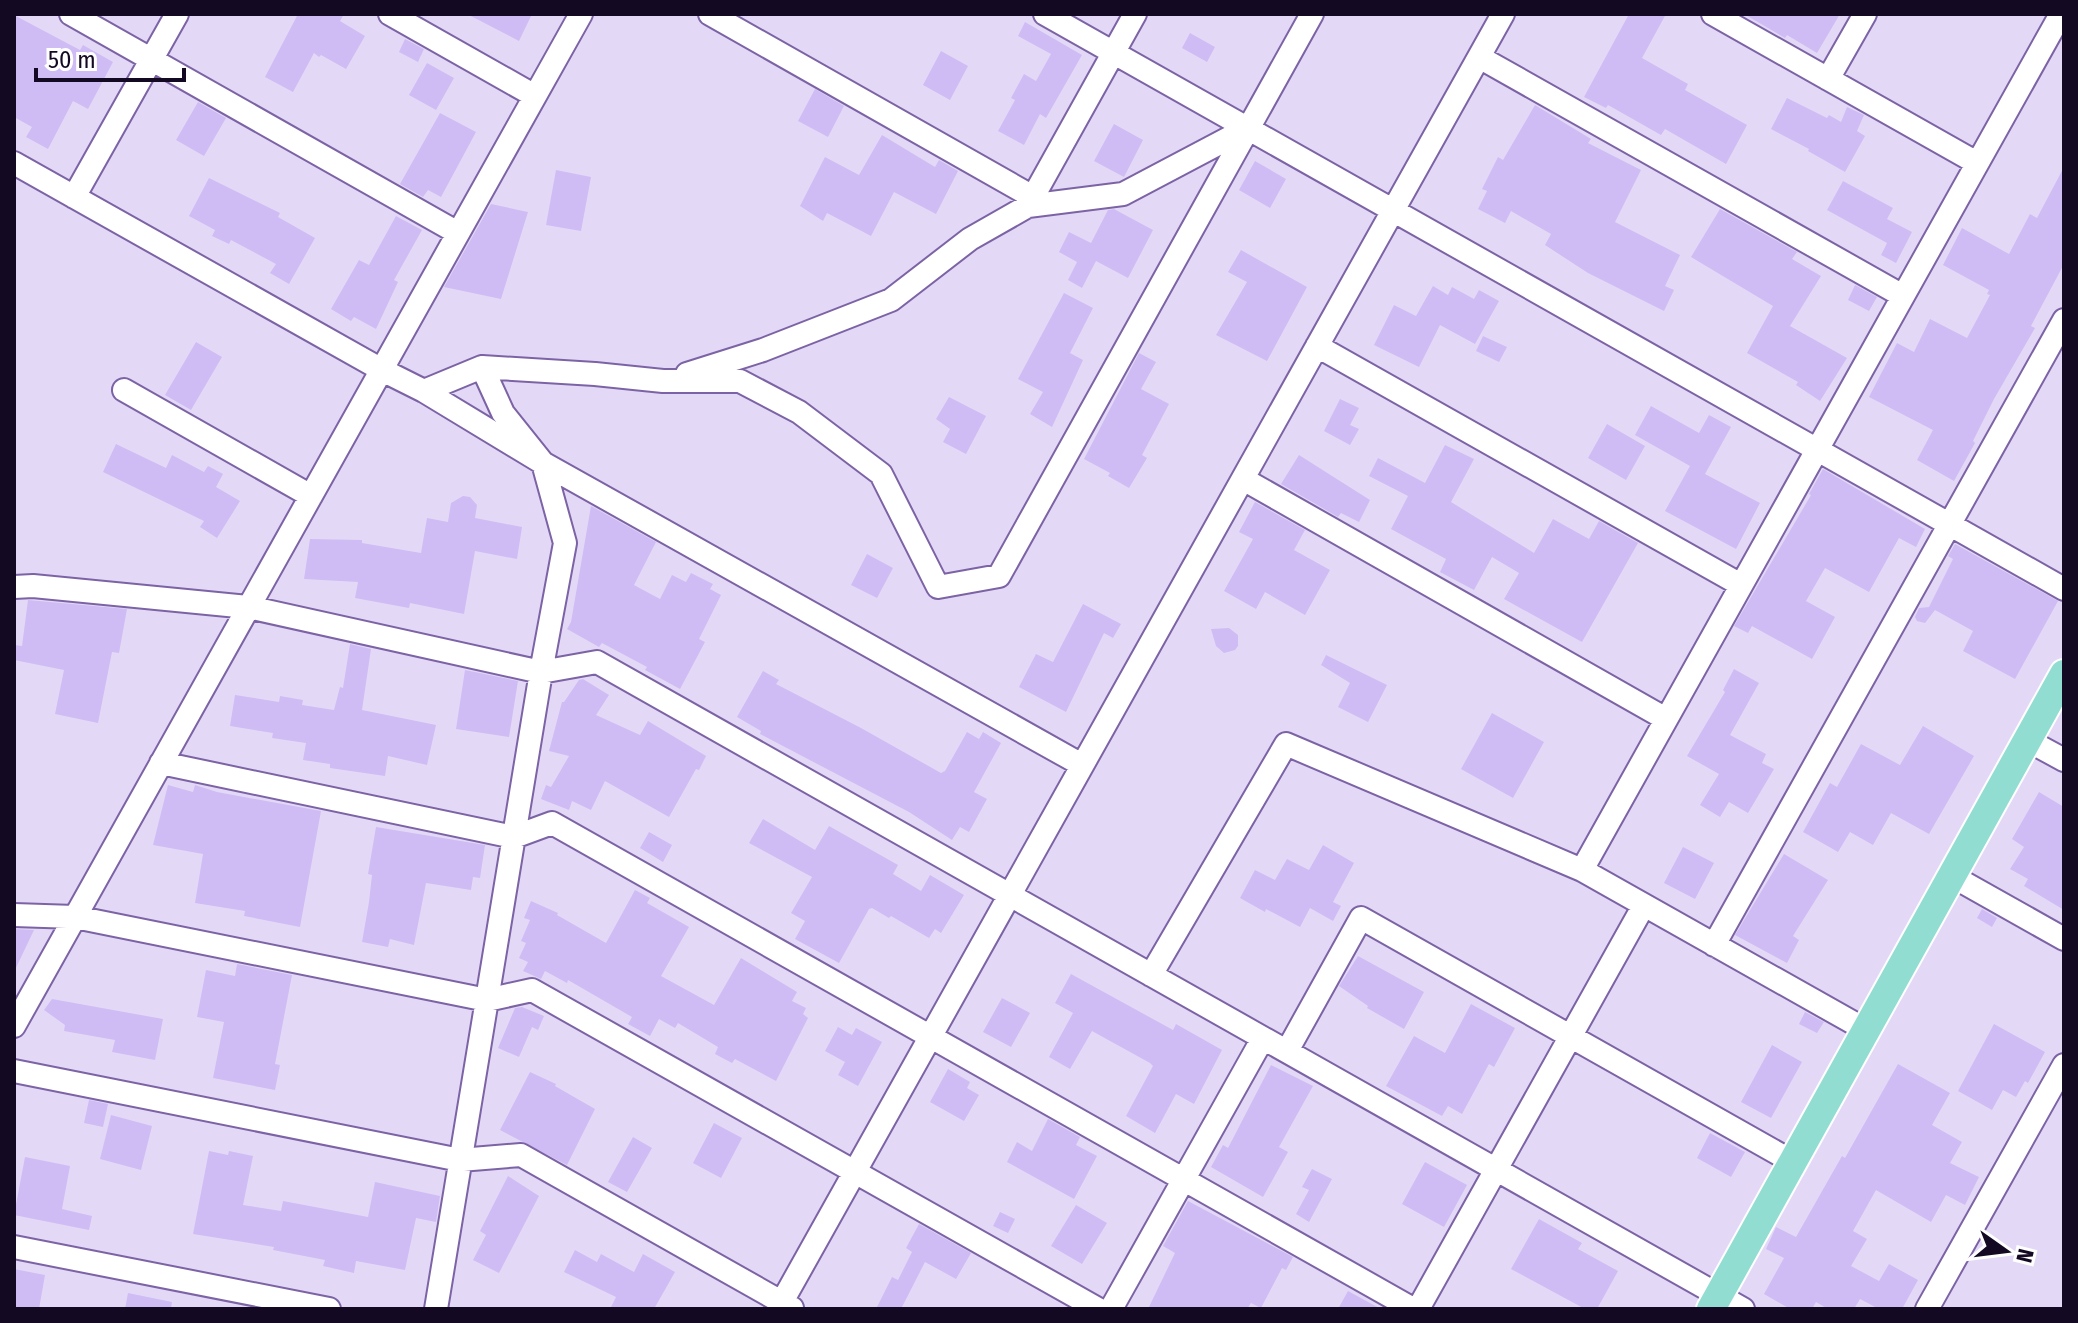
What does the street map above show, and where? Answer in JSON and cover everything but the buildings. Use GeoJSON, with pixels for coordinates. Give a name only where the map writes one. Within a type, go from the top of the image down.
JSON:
{"type":"FeatureCollection","features":[{"type":"Feature","properties":{"kind":"main road"},"geometry":{"type":"LineString","coordinates":[[1725,1304],[1793,1162],[2064,674]]}},
{"type":"Feature","properties":{"kind":"street"},"geometry":{"type":"LineString","coordinates":[[71,14],[458,233]]}},
{"type":"Feature","properties":{"kind":"street"},"geometry":{"type":"LineString","coordinates":[[74,197],[177,14]]}},
{"type":"Feature","properties":{"kind":"street"},"geometry":{"type":"LineString","coordinates":[[390,14],[535,96]]}},
{"type":"Feature","properties":{"kind":"street"},"geometry":{"type":"LineString","coordinates":[[14,1026],[581,14]]}},
{"type":"Feature","properties":{"kind":"street"},"geometry":{"type":"LineString","coordinates":[[710,14],[1033,197],[1135,14]]}},
{"type":"Feature","properties":{"kind":"street"},"geometry":{"type":"LineString","coordinates":[[1045,14],[2064,589]]}},
{"type":"Feature","properties":{"kind":"street"},"geometry":{"type":"LineString","coordinates":[[424,391],[482,367],[663,381],[740,381],[799,412],[881,474],[938,587],[999,576],[1312,14]]}},
{"type":"Feature","properties":{"kind":"street"},"geometry":{"type":"LineString","coordinates":[[14,1071],[460,1160],[521,1155],[784,1307],[930,1036],[1503,14]]}},
{"type":"Feature","properties":{"kind":"street"},"geometry":{"type":"LineString","coordinates":[[1713,14],[1977,163]]}},
{"type":"Feature","properties":{"kind":"street"},"geometry":{"type":"LineString","coordinates":[[1828,79],[1865,14]]}},
{"type":"Feature","properties":{"kind":"street"},"geometry":{"type":"LineString","coordinates":[[1582,870],[2061,14]]}},
{"type":"Feature","properties":{"kind":"street"},"geometry":{"type":"LineString","coordinates":[[1479,57],[1903,296]]}},
{"type":"Feature","properties":{"kind":"street"},"geometry":{"type":"LineString","coordinates":[[663,381],[763,350],[891,300],[970,239],[1028,206],[1123,194],[1248,128]]}},
{"type":"Feature","properties":{"kind":"street"},"geometry":{"type":"LineString","coordinates":[[14,163],[424,391],[543,463],[1082,765]]}},
{"type":"Feature","properties":{"kind":"street"},"geometry":{"type":"LineString","coordinates":[[1714,945],[2064,320]]}},
{"type":"Feature","properties":{"kind":"street"},"geometry":{"type":"LineString","coordinates":[[1317,346],[1741,585]]}},
{"type":"Feature","properties":{"kind":"street"},"geometry":{"type":"LineString","coordinates":[[436,1309],[565,543],[543,463],[503,413],[482,367]]}},
{"type":"Feature","properties":{"kind":"street"},"geometry":{"type":"LineString","coordinates":[[124,390],[311,496]]}},
{"type":"Feature","properties":{"kind":"street"},"geometry":{"type":"LineString","coordinates":[[1243,479],[1666,719]]}},
{"type":"Feature","properties":{"kind":"street"},"geometry":{"type":"LineString","coordinates":[[14,587],[33,586],[248,607],[541,672],[597,662],[1496,1169],[1725,1304]]}},
{"type":"Feature","properties":{"kind":"street"},"geometry":{"type":"LineString","coordinates":[[2027,740],[2064,760]]}},
{"type":"Feature","properties":{"kind":"street"},"geometry":{"type":"LineString","coordinates":[[1151,975],[1286,744],[1582,870],[1866,1030]]}},
{"type":"Feature","properties":{"kind":"street"},"geometry":{"type":"LineString","coordinates":[[161,763],[514,837],[552,823],[1415,1309],[1644,905]]}},
{"type":"Feature","properties":{"kind":"street"},"geometry":{"type":"LineString","coordinates":[[1952,876],[2064,939]]}},
{"type":"Feature","properties":{"kind":"street"},"geometry":{"type":"LineString","coordinates":[[14,915],[75,917],[487,1000],[532,990],[1098,1309]]}},
{"type":"Feature","properties":{"kind":"street"},"geometry":{"type":"LineString","coordinates":[[1287,1051],[1361,918],[1793,1162]]}},
{"type":"Feature","properties":{"kind":"street"},"geometry":{"type":"LineString","coordinates":[[1111,1309],[1263,1038]]}},
{"type":"Feature","properties":{"kind":"street"},"geometry":{"type":"LineString","coordinates":[[1927,1309],[2064,1065]]}},
{"type":"Feature","properties":{"kind":"street"},"geometry":{"type":"LineString","coordinates":[[14,1247],[329,1309]]}}]}
